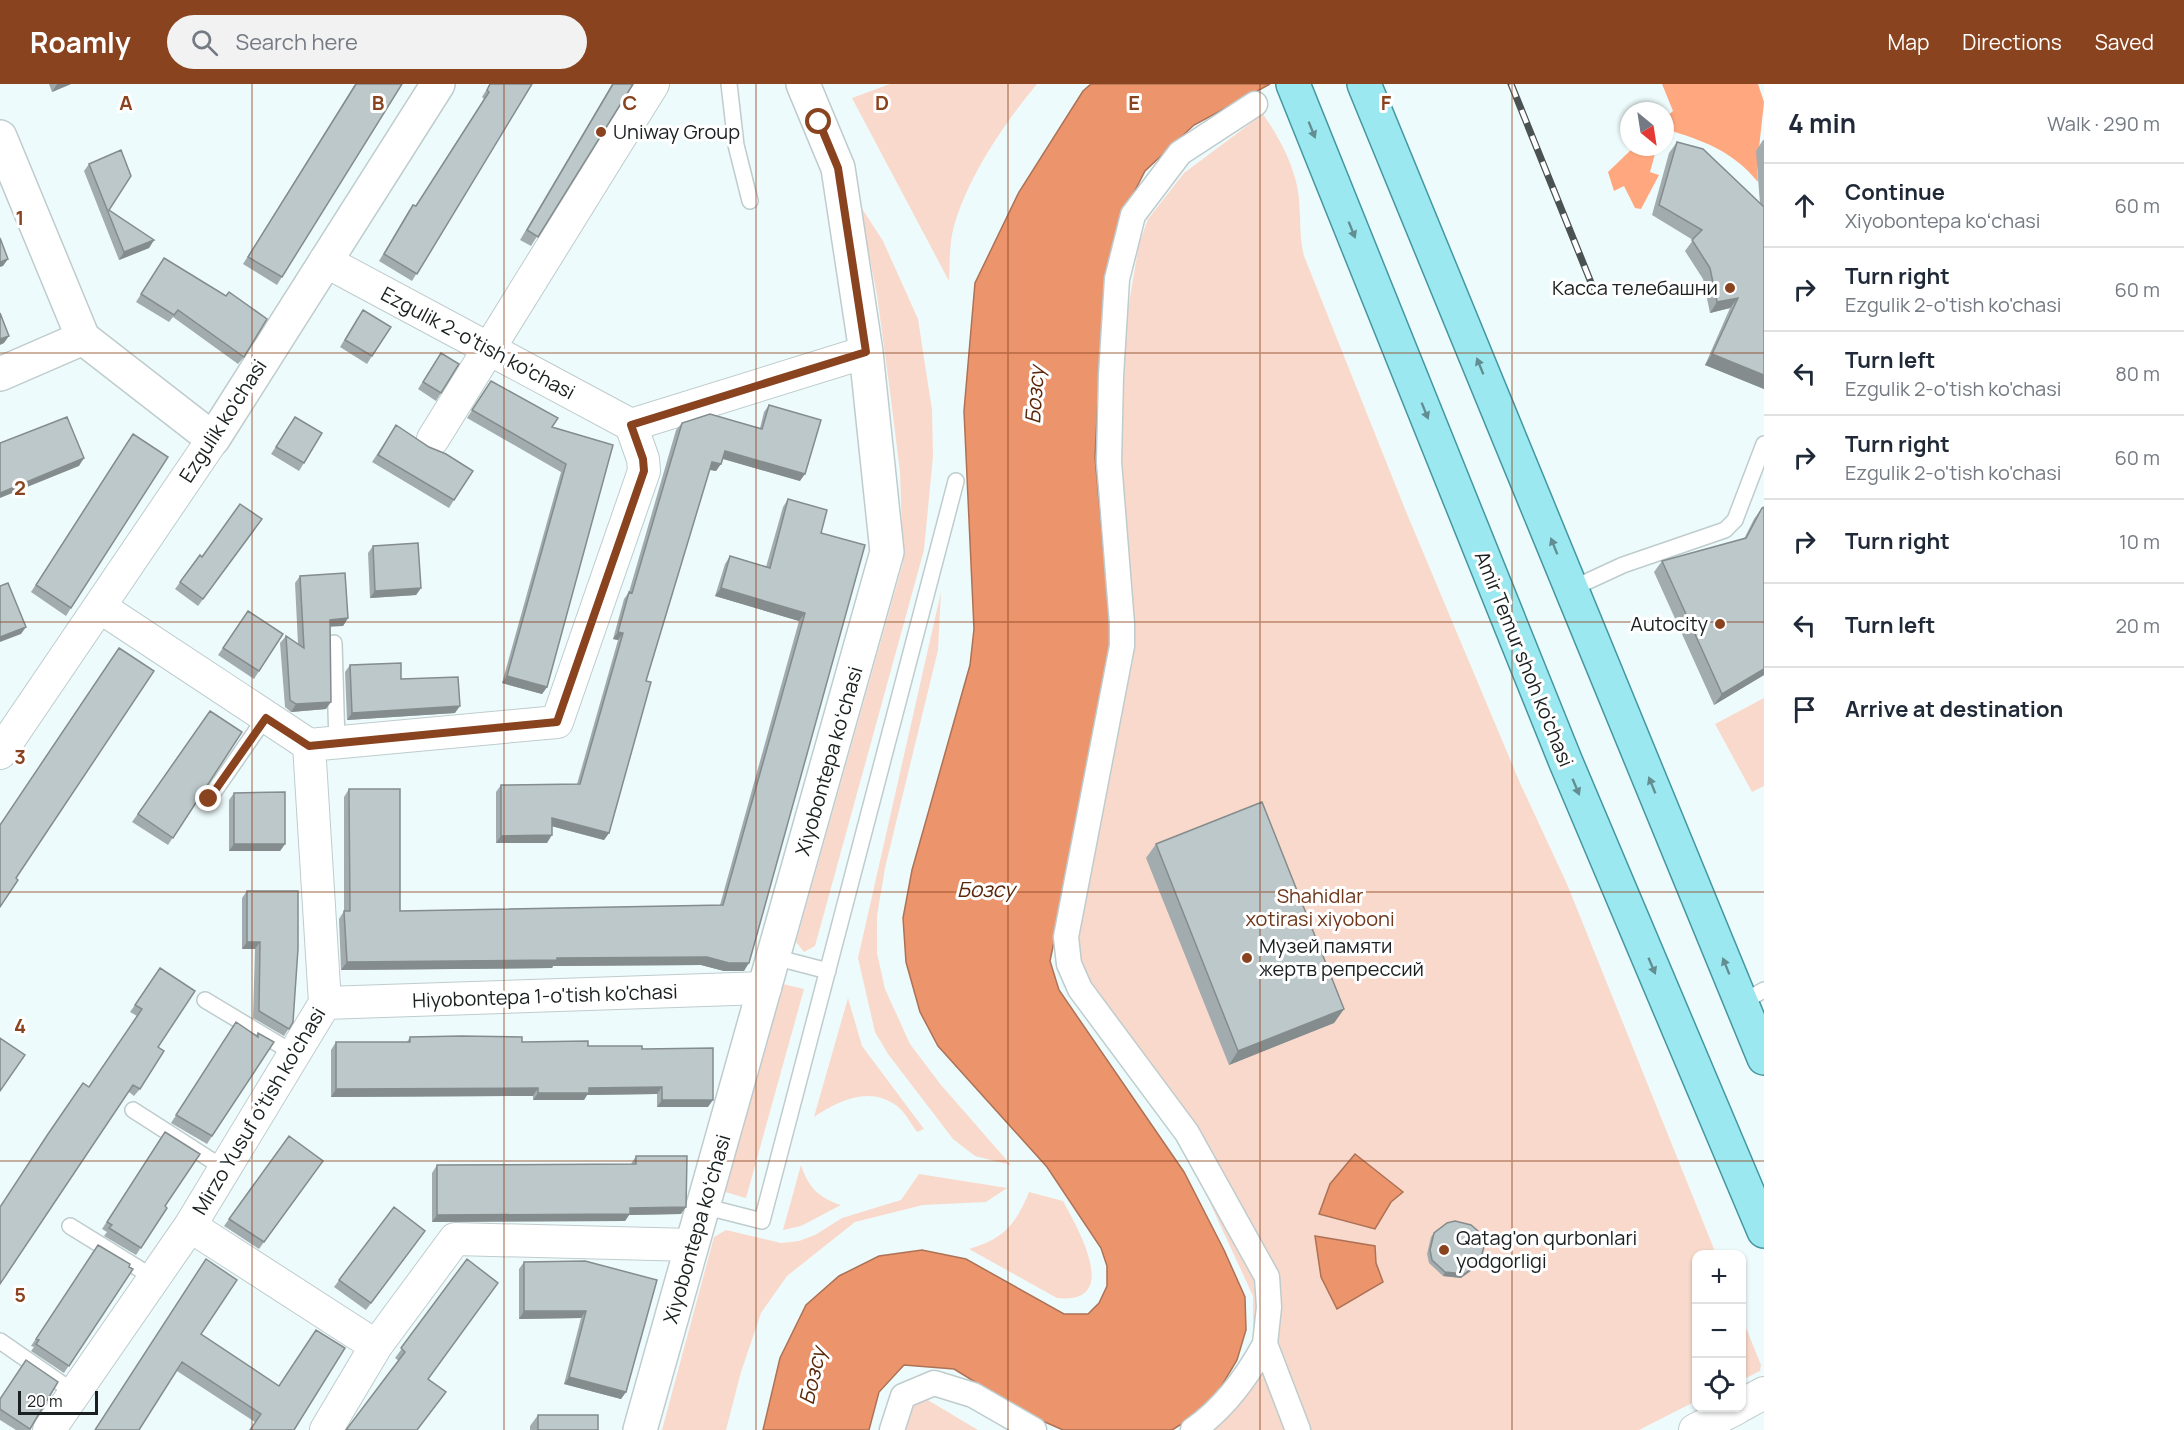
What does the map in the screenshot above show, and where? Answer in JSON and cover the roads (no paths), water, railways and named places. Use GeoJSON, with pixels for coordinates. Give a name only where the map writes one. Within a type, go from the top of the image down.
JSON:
{"type":"FeatureCollection","features":[{"type":"Feature","properties":{"kind":"main road","name":"Amir Temur shoh ko'chasi"},"geometry":{"type":"LineString","coordinates":[[1293,84],[1565,760],[1764,1231]]}},
{"type":"Feature","properties":{"kind":"main road"},"geometry":{"type":"LineString","coordinates":[[1364,84],[1572,589],[1752,997],[1764,1059]]}},
{"type":"Feature","properties":{"kind":"street","name":"Ezgulik ko'chasi"},"geometry":{"type":"LineString","coordinates":[[0,753],[213,439],[438,84]]}},
{"type":"Feature","properties":{"kind":"street"},"geometry":{"type":"LineString","coordinates":[[434,439],[653,84]]}},
{"type":"Feature","properties":{"kind":"street","name":"Xiyobontepa koʻchasi"},"geometry":{"type":"LineString","coordinates":[[640,1430],[887,552],[866,352],[838,168],[803,84]]}},
{"type":"Feature","properties":{"kind":"street"},"geometry":{"type":"LineString","coordinates":[[1194,1430],[1231,1396],[1252,1369],[1265,1344],[1269,1307],[1267,1277],[1187,1133],[1091,1007],[1073,978],[1065,952],[1122,646],[1121,603],[1108,462],[1110,376],[1117,279],[1133,215],[1180,153],[1255,104]]}},
{"type":"Feature","properties":{"kind":"street"},"geometry":{"type":"LineString","coordinates":[[0,138],[83,338],[213,439]]}},
{"type":"Feature","properties":{"kind":"street","name":"Ezgulik 2-o'tish ko'chasi"},"geometry":{"type":"LineString","coordinates":[[325,261],[631,425]]}},
{"type":"Feature","properties":{"kind":"street"},"geometry":{"type":"LineString","coordinates":[[0,375],[83,338]]}},
{"type":"Feature","properties":{"kind":"street"},"geometry":{"type":"LineString","coordinates":[[100,607],[266,718],[323,744],[557,722],[644,471],[643,459],[631,425],[866,352]]}},
{"type":"Feature","properties":{"kind":"street","name":"Mirzo Yusuf o'tish ko'chasi"},"geometry":{"type":"LineString","coordinates":[[50,1430],[190,1226],[325,1003],[323,744]]}},
{"type":"Feature","properties":{"kind":"street","name":"Hiyobontepa 1-o'tish ko'chasi"},"geometry":{"type":"LineString","coordinates":[[325,1003],[765,988]]}},
{"type":"Feature","properties":{"kind":"street"},"geometry":{"type":"LineString","coordinates":[[190,1226],[376,1346]]}},
{"type":"Feature","properties":{"kind":"street"},"geometry":{"type":"LineString","coordinates":[[326,1430],[376,1346],[455,1239],[692,1245]]}},
{"type":"Feature","properties":{"kind":"street"},"geometry":{"type":"LineString","coordinates":[[1265,1344],[1298,1430]]}},
{"type":"Feature","properties":{"kind":"street"},"geometry":{"type":"LineString","coordinates":[[892,1430],[903,1396],[934,1383],[973,1395],[1034,1430]]}},
{"type":"Feature","properties":{"kind":"street"},"geometry":{"type":"LineString","coordinates":[[1746,1403],[1764,1394]]}},
{"type":"Feature","properties":{"kind":"street"},"geometry":{"type":"LineString","coordinates":[[1695,1430],[1728,1412]]}},
{"type":"Feature","properties":{"kind":"lane"},"geometry":{"type":"LineString","coordinates":[[729,84],[736,145],[750,201]]}},
{"type":"Feature","properties":{"kind":"lane"},"geometry":{"type":"LineString","coordinates":[[1572,589],[1623,565],[1725,530],[1735,520],[1764,444]]}},
{"type":"Feature","properties":{"kind":"lane"},"geometry":{"type":"LineString","coordinates":[[703,1206],[762,1221],[956,481]]}},
{"type":"Feature","properties":{"kind":"lane"},"geometry":{"type":"LineString","coordinates":[[323,744],[334,643]]}},
{"type":"Feature","properties":{"kind":"lane"},"geometry":{"type":"LineString","coordinates":[[209,799],[266,718]]}},
{"type":"Feature","properties":{"kind":"lane"},"geometry":{"type":"LineString","coordinates":[[774,957],[828,971]]}},
{"type":"Feature","properties":{"kind":"lane"},"geometry":{"type":"LineString","coordinates":[[205,1000],[295,1054]]}},
{"type":"Feature","properties":{"kind":"lane"},"geometry":{"type":"LineString","coordinates":[[133,1110],[225,1169]]}},
{"type":"Feature","properties":{"kind":"lane"},"geometry":{"type":"LineString","coordinates":[[70,1226],[154,1278]]}},
{"type":"Feature","properties":{"kind":"lane"},"geometry":{"type":"LineString","coordinates":[[0,1341],[75,1393]]}},
{"type":"Feature","properties":{"kind":"water","name":"Бозсу"},"geometry":{"type":"Polygon","coordinates":[[[1091,84],[1270,84],[1194,125],[1145,171],[1124,212],[1099,378],[1095,457],[1111,630],[1111,666],[1050,961],[1059,990],[1184,1172],[1245,1297],[1246,1330],[1237,1360],[1218,1392],[1193,1417],[1172,1430],[1063,1430],[1029,1415],[954,1369],[904,1365],[879,1392],[869,1430],[763,1430],[780,1358],[806,1305],[839,1276],[879,1256],[922,1250],[966,1259],[1064,1314],[1088,1314],[1099,1303],[1107,1286],[1107,1266],[1101,1248],[1047,1167],[938,1046],[920,1012],[906,962],[903,918],[912,870],[970,665],[974,629],[964,411],[975,283],[1019,192],[1083,91],[1091,84]]]}},
{"type":"Feature","properties":{"kind":"water"},"geometry":{"type":"Polygon","coordinates":[[[1355,1154],[1403,1192],[1391,1202],[1375,1229],[1319,1214],[1330,1184],[1355,1154]]]}},
{"type":"Feature","properties":{"kind":"water"},"geometry":{"type":"Polygon","coordinates":[[[1315,1236],[1375,1246],[1376,1263],[1383,1282],[1337,1309],[1321,1277],[1315,1236]]]}},
{"type":"Feature","properties":{"kind":"railway"},"geometry":{"type":"LineString","coordinates":[[1511,84],[1594,290]]}},
{"type":"Feature","properties":{"kind":"place","name":"Uniway Group"},"geometry":{"type":"Point","coordinates":[601,132]}},
{"type":"Feature","properties":{"kind":"place","name":"Касса телебашни"},"geometry":{"type":"Point","coordinates":[1730,288]}},
{"type":"Feature","properties":{"kind":"place","name":"Autocity"},"geometry":{"type":"Point","coordinates":[1720,624]}},
{"type":"Feature","properties":{"kind":"place","name":"Музей памяти жертв репрессий"},"geometry":{"type":"Point","coordinates":[1247,958]}},
{"type":"Feature","properties":{"kind":"place","name":"Qatag'on qurbonlari yodgorligi"},"geometry":{"type":"Point","coordinates":[1444,1250]}},
{"type":"Feature","properties":{"kind":"park label","name":"Shahidlar xotirasi xiyoboni"},"geometry":{"type":"Point","coordinates":[1320,908]}}]}
